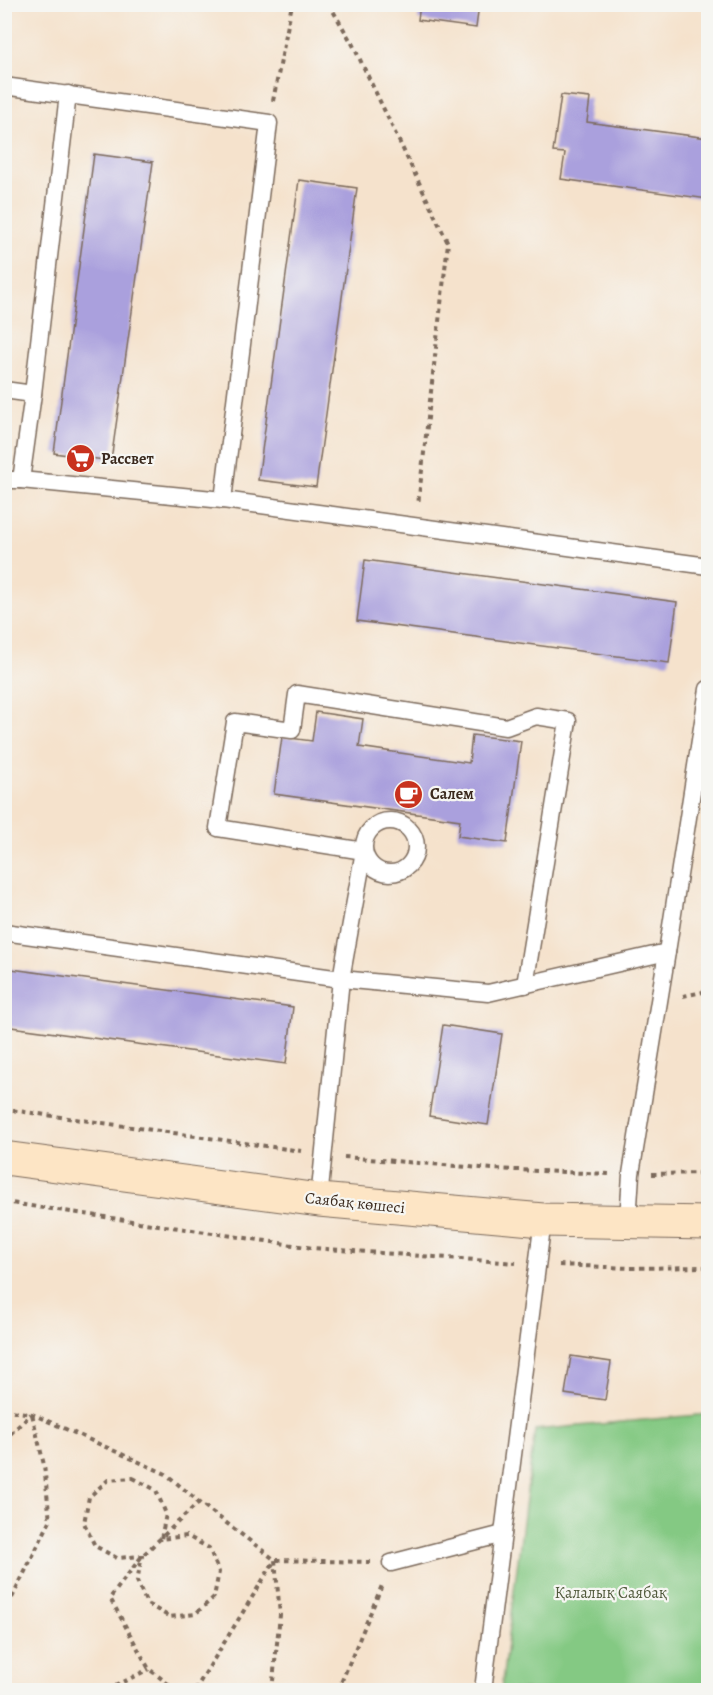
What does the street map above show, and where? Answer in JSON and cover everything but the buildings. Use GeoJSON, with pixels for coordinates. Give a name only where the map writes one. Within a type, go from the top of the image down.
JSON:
{"type":"FeatureCollection","features":[{"type":"Feature","properties":{"kind":"street","name":"Саябақ көшесі"},"geometry":{"type":"LineString","coordinates":[[4,1158],[319,1200],[543,1220],[708,1223]]}},
{"type":"Feature","properties":{"kind":"lane"},"geometry":{"type":"LineString","coordinates":[[4,86],[269,123],[222,500]]}},
{"type":"Feature","properties":{"kind":"lane"},"geometry":{"type":"LineString","coordinates":[[68,94],[33,394],[13,480],[222,500],[708,566]]}},
{"type":"Feature","properties":{"kind":"lane"},"geometry":{"type":"LineString","coordinates":[[4,390],[33,394]]}},
{"type":"Feature","properties":{"kind":"lane"},"geometry":{"type":"LineString","coordinates":[[628,1221],[631,1174],[708,689]]}},
{"type":"Feature","properties":{"kind":"lane"},"geometry":{"type":"LineString","coordinates":[[319,1200],[341,978],[364,851],[218,828],[235,722],[292,730],[297,694],[507,727],[536,716],[568,721],[525,985]]}},
{"type":"Feature","properties":{"kind":"lane"},"geometry":{"type":"LineString","coordinates":[[4,932],[341,978],[488,993],[668,952]]}},
{"type":"Feature","properties":{"kind":"lane"},"geometry":{"type":"LineString","coordinates":[[483,1690],[543,1220]]}},
{"type":"Feature","properties":{"kind":"lane"},"geometry":{"type":"LineString","coordinates":[[391,1563],[503,1534]]}},
{"type":"Feature","properties":{"kind":"path"},"geometry":{"type":"LineString","coordinates":[[269,123],[292,4]]}},
{"type":"Feature","properties":{"kind":"path"},"geometry":{"type":"LineString","coordinates":[[329,4],[353,45],[448,243],[416,526]]}},
{"type":"Feature","properties":{"kind":"path"},"geometry":{"type":"LineString","coordinates":[[4,1109],[324,1155],[493,1169],[631,1174],[708,1173]]}},
{"type":"Feature","properties":{"kind":"path"},"geometry":{"type":"LineString","coordinates":[[4,1202],[313,1248],[537,1265],[630,1268],[708,1267]]}},
{"type":"Feature","properties":{"kind":"path"},"geometry":{"type":"LineString","coordinates":[[4,1410],[32,1414],[166,1474],[275,1560],[391,1563],[338,1690]]}},
{"type":"Feature","properties":{"kind":"path"},"geometry":{"type":"LineString","coordinates":[[4,1440],[32,1414]]}},
{"type":"Feature","properties":{"kind":"path"},"geometry":{"type":"LineString","coordinates":[[4,1614],[50,1521],[44,1465],[32,1414]]}},
{"type":"Feature","properties":{"kind":"path"},"geometry":{"type":"LineString","coordinates":[[142,1556],[117,1558],[95,1546],[84,1523],[89,1497],[108,1480],[134,1478],[156,1490],[166,1514],[161,1539]]}},
{"type":"Feature","properties":{"kind":"path"},"geometry":{"type":"LineString","coordinates":[[176,1690],[149,1669],[110,1598],[142,1556],[199,1502]]}},
{"type":"Feature","properties":{"kind":"path"},"geometry":{"type":"LineString","coordinates":[[142,1556],[137,1581],[147,1604],[170,1617],[195,1614],[214,1597],[219,1572],[209,1548],[187,1536],[161,1539]]}},
{"type":"Feature","properties":{"kind":"path"},"geometry":{"type":"LineString","coordinates":[[195,1690],[275,1560]]}},
{"type":"Feature","properties":{"kind":"path"},"geometry":{"type":"LineString","coordinates":[[272,1690],[280,1616],[275,1560]]}},
{"type":"Feature","properties":{"kind":"path"},"geometry":{"type":"LineString","coordinates":[[107,1690],[149,1669]]}},
{"type":"Feature","properties":{"kind":"green space","name":"Қалалық Саябақ"},"geometry":{"type":"Polygon","coordinates":[[[708,1414],[708,1690],[501,1690],[535,1430],[708,1414]]]}},
{"type":"Feature","properties":{"kind":"place","name":"Рассвет"},"geometry":{"type":"Point","coordinates":[80,459]}},
{"type":"Feature","properties":{"kind":"place","name":"Салем"},"geometry":{"type":"Point","coordinates":[409,794]}}]}
